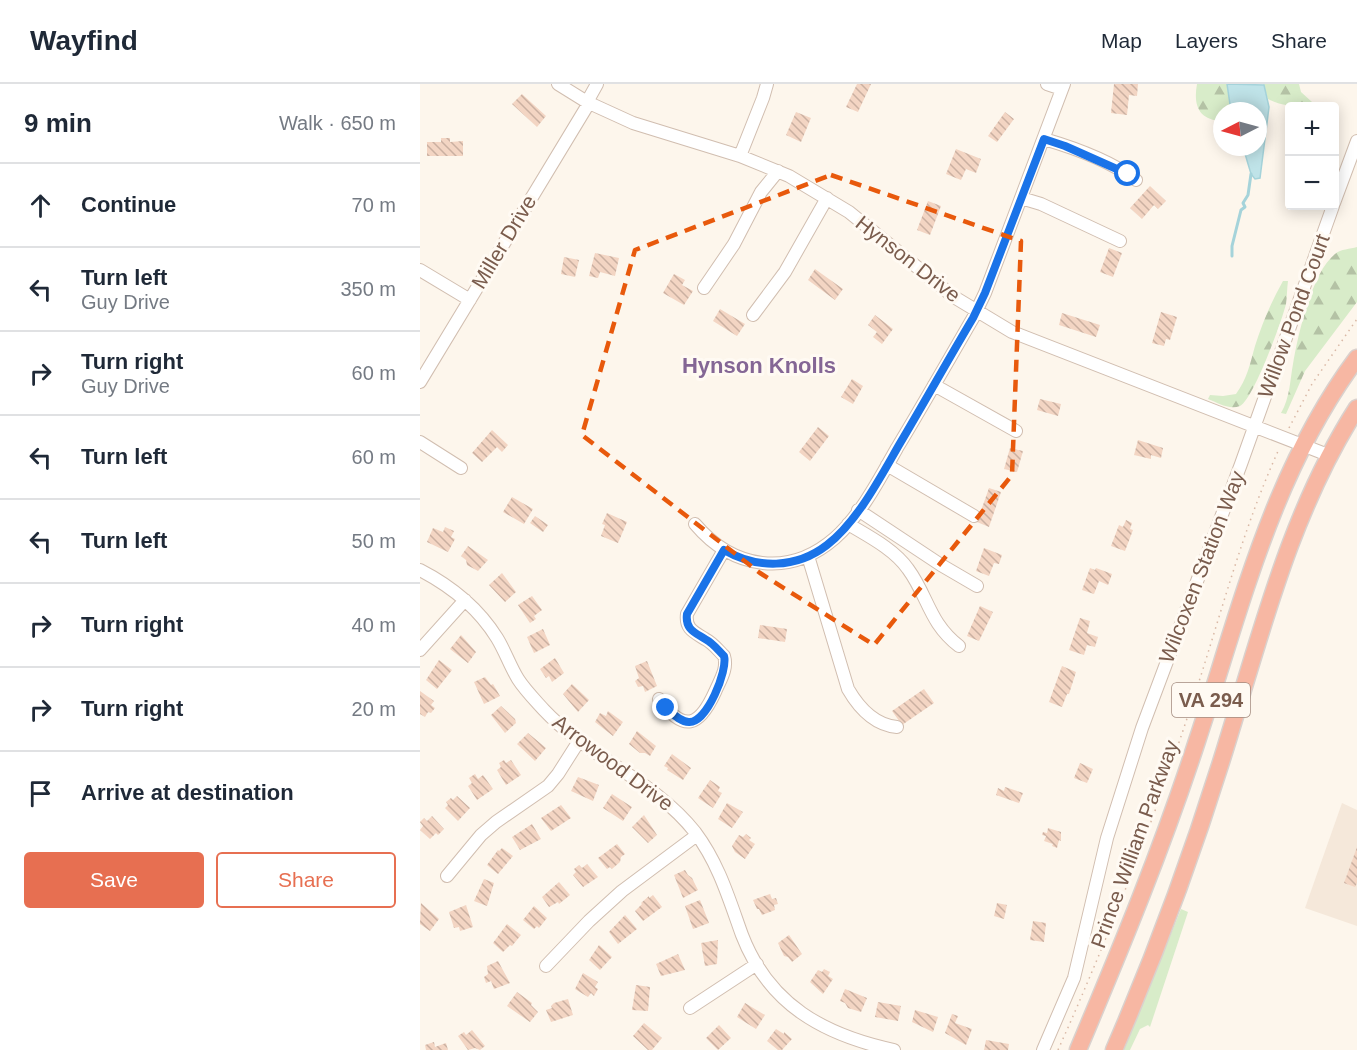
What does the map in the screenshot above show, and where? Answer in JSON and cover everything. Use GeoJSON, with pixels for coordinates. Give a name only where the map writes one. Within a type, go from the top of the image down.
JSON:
{"type":"FeatureCollection","features":[{"type":"Feature","properties":{"kind":"highway","name":"Prince William Parkway"},"geometry":{"type":"LineString","coordinates":[[1078,1050],[1155,863],[1268,522],[1302,445],[1357,358]]}},
{"type":"Feature","properties":{"kind":"highway","name":"VA 294"},"geometry":{"type":"LineString","coordinates":[[1114,1050],[1151,962],[1178,889],[1301,515],[1328,455],[1357,408]]}},
{"type":"Feature","properties":{"kind":"street","name":"Hynson Drive"},"geometry":{"type":"LineString","coordinates":[[558,84],[588,102],[633,123],[740,156],[778,171],[827,198],[877,233],[940,286],[976,312],[1012,332],[1328,455]]}},
{"type":"Feature","properties":{"kind":"street","name":"Miller Drive"},"geometry":{"type":"LineString","coordinates":[[420,382],[597,84]]}},
{"type":"Feature","properties":{"kind":"street"},"geometry":{"type":"LineString","coordinates":[[740,156],[767,84]]}},
{"type":"Feature","properties":{"kind":"street"},"geometry":{"type":"LineString","coordinates":[[695,524],[713,543],[724,550],[748,561],[773,564],[808,556],[826,546],[848,524],[888,465],[976,312],[1063,86],[1047,84]]}},
{"type":"Feature","properties":{"kind":"street"},"geometry":{"type":"LineString","coordinates":[[1044,139],[1116,167],[1136,180]]}},
{"type":"Feature","properties":{"kind":"street","name":"Willow Pond Court"},"geometry":{"type":"LineString","coordinates":[[1339,190],[1357,141]]}},
{"type":"Feature","properties":{"kind":"street"},"geometry":{"type":"LineString","coordinates":[[704,288],[734,244],[761,192],[778,171]]}},
{"type":"Feature","properties":{"kind":"street"},"geometry":{"type":"LineString","coordinates":[[753,315],[785,272],[827,198]]}},
{"type":"Feature","properties":{"kind":"street"},"geometry":{"type":"LineString","coordinates":[[1021,198],[1041,204],[1120,241]]}},
{"type":"Feature","properties":{"kind":"street","name":"Willow Pond Court"},"geometry":{"type":"LineString","coordinates":[[1254,426],[1332,210]]}},
{"type":"Feature","properties":{"kind":"street"},"geometry":{"type":"LineString","coordinates":[[420,270],[470,300]]}},
{"type":"Feature","properties":{"kind":"street"},"geometry":{"type":"LineString","coordinates":[[934,385],[1016,431]]}},
{"type":"Feature","properties":{"kind":"street","name":"Wilcoxen Station Way"},"geometry":{"type":"LineString","coordinates":[[1043,1050],[1074,978],[1107,838],[1134,751],[1254,426]]}},
{"type":"Feature","properties":{"kind":"street"},"geometry":{"type":"LineString","coordinates":[[420,442],[461,468]]}},
{"type":"Feature","properties":{"kind":"street"},"geometry":{"type":"LineString","coordinates":[[888,465],[974,516]]}},
{"type":"Feature","properties":{"kind":"street"},"geometry":{"type":"LineString","coordinates":[[858,510],[977,586]]}},
{"type":"Feature","properties":{"kind":"street"},"geometry":{"type":"LineString","coordinates":[[848,524],[900,560],[912,575],[933,618],[959,646]]}},
{"type":"Feature","properties":{"kind":"street"},"geometry":{"type":"LineString","coordinates":[[659,699],[674,715],[684,721],[695,721],[709,705],[725,670],[724,656],[705,639],[691,631],[687,620],[687,614],[724,550]]}},
{"type":"Feature","properties":{"kind":"street"},"geometry":{"type":"LineString","coordinates":[[808,556],[848,689],[864,712],[874,720],[897,727]]}},
{"type":"Feature","properties":{"kind":"street","name":"Arrowood Drive"},"geometry":{"type":"LineString","coordinates":[[420,570],[450,588],[465,600],[485,622],[518,678],[545,712],[579,741],[654,791],[673,807],[697,835],[721,876],[742,935],[772,986],[786,1000],[818,1024],[847,1038],[894,1050]]}},
{"type":"Feature","properties":{"kind":"street"},"geometry":{"type":"LineString","coordinates":[[420,650],[465,600]]}},
{"type":"Feature","properties":{"kind":"street"},"geometry":{"type":"LineString","coordinates":[[447,876],[481,835],[548,786],[579,741]]}},
{"type":"Feature","properties":{"kind":"street"},"geometry":{"type":"LineString","coordinates":[[546,966],[589,921],[622,891],[697,835]]}},
{"type":"Feature","properties":{"kind":"street"},"geometry":{"type":"LineString","coordinates":[[690,1008],[757,964]]}},
{"type":"Feature","properties":{"kind":"path"},"geometry":{"type":"LineString","coordinates":[[1290,427],[1316,376],[1357,320]]}},
{"type":"Feature","properties":{"kind":"path"},"geometry":{"type":"LineString","coordinates":[[1058,1050],[1101,950],[1158,803],[1196,693],[1254,506],[1277,454]]}},
{"type":"Feature","properties":{"kind":"highlighted area"},"geometry":{"type":"Polygon","coordinates":[[[831,175],[1021,241],[1012,475],[874,645],[760,573],[582,435],[635,250],[831,175]]]}},
{"type":"Feature","properties":{"kind":"shaded area"},"geometry":{"type":"Polygon","coordinates":[[[1342,803],[1357,810],[1357,926],[1305,908],[1342,803]]]}},
{"type":"Feature","properties":{"kind":"green space"},"geometry":{"type":"Polygon","coordinates":[[[1197,84],[1227,84],[1230,102],[1213,102],[1213,120],[1203,115],[1199,110],[1197,84]]]}},
{"type":"Feature","properties":{"kind":"green space"},"geometry":{"type":"Polygon","coordinates":[[[1263,84],[1299,84],[1301,92],[1312,102],[1285,102],[1285,105],[1268,99],[1263,84]]]}},
{"type":"Feature","properties":{"kind":"green space"},"geometry":{"type":"Polygon","coordinates":[[[1357,247],[1357,302],[1305,371],[1286,414],[1281,413],[1288,395],[1302,321],[1319,275],[1335,254],[1357,247]]]}},
{"type":"Feature","properties":{"kind":"green space"},"geometry":{"type":"Polygon","coordinates":[[[1283,281],[1288,281],[1286,304],[1266,359],[1246,401],[1240,406],[1232,407],[1208,399],[1210,395],[1236,394],[1240,388],[1264,321],[1283,281]]]}},
{"type":"Feature","properties":{"kind":"green space"},"geometry":{"type":"Polygon","coordinates":[[[1181,909],[1188,912],[1150,1027],[1148,1025],[1140,1029],[1130,1050],[1124,1050],[1181,909]]]}},
{"type":"Feature","properties":{"kind":"water"},"geometry":{"type":"Polygon","coordinates":[[[1227,84],[1264,85],[1269,107],[1267,123],[1267,102],[1230,102],[1227,84]]]}},
{"type":"Feature","properties":{"kind":"water"},"geometry":{"type":"Polygon","coordinates":[[[1246,156],[1263,156],[1260,178],[1255,179],[1251,174],[1246,156]]]}},
{"type":"Feature","properties":{"kind":"building"},"geometry":{"type":"Polygon","coordinates":[[[857,84],[871,84],[858,112],[846,107],[857,84]]]}},
{"type":"Feature","properties":{"kind":"building"},"geometry":{"type":"Polygon","coordinates":[[[1114,84],[1138,84],[1137,96],[1129,95],[1127,115],[1111,113],[1114,84]]]}},
{"type":"Feature","properties":{"kind":"building"},"geometry":{"type":"Polygon","coordinates":[[[522,94],[546,116],[537,127],[512,104],[522,94]]]}},
{"type":"Feature","properties":{"kind":"building"},"geometry":{"type":"Polygon","coordinates":[[[796,112],[811,118],[801,142],[786,135],[796,112]]]}},
{"type":"Feature","properties":{"kind":"building"},"geometry":{"type":"Polygon","coordinates":[[[1005,112],[1014,119],[997,142],[988,136],[1005,112]]]}},
{"type":"Feature","properties":{"kind":"building"},"geometry":{"type":"Polygon","coordinates":[[[441,138],[450,138],[450,142],[463,141],[463,156],[427,156],[427,142],[441,142],[441,138]]]}},
{"type":"Feature","properties":{"kind":"building"},"geometry":{"type":"Polygon","coordinates":[[[956,149],[981,159],[976,173],[966,169],[961,180],[946,174],[956,149]]]}},
{"type":"Feature","properties":{"kind":"building"},"geometry":{"type":"Polygon","coordinates":[[[1150,186],[1166,201],[1158,209],[1154,205],[1142,219],[1130,208],[1150,186]]]}},
{"type":"Feature","properties":{"kind":"building"},"geometry":{"type":"Polygon","coordinates":[[[928,201],[941,206],[930,235],[917,230],[928,201]]]}},
{"type":"Feature","properties":{"kind":"building"},"geometry":{"type":"Polygon","coordinates":[[[1109,248],[1122,253],[1113,277],[1100,272],[1109,248]]]}},
{"type":"Feature","properties":{"kind":"building"},"geometry":{"type":"Polygon","coordinates":[[[595,253],[619,258],[615,276],[600,272],[598,278],[589,276],[595,253]]]}},
{"type":"Feature","properties":{"kind":"building"},"geometry":{"type":"Polygon","coordinates":[[[564,257],[579,260],[575,277],[561,274],[564,257]]]}},
{"type":"Feature","properties":{"kind":"building"},"geometry":{"type":"Polygon","coordinates":[[[815,269],[843,289],[835,300],[808,280],[815,269]]]}},
{"type":"Feature","properties":{"kind":"building"},"geometry":{"type":"Polygon","coordinates":[[[674,274],[685,280],[682,285],[693,291],[684,305],[663,293],[674,274]]]}},
{"type":"Feature","properties":{"kind":"building"},"geometry":{"type":"Polygon","coordinates":[[[720,309],[745,324],[737,336],[713,321],[720,309]]]}},
{"type":"Feature","properties":{"kind":"building"},"geometry":{"type":"Polygon","coordinates":[[[1161,312],[1177,317],[1170,340],[1166,339],[1164,346],[1152,343],[1161,312]]]}},
{"type":"Feature","properties":{"kind":"building"},"geometry":{"type":"Polygon","coordinates":[[[1062,313],[1100,325],[1096,337],[1059,325],[1062,313]]]}},
{"type":"Feature","properties":{"kind":"building"},"geometry":{"type":"Polygon","coordinates":[[[875,315],[893,329],[882,344],[873,337],[877,332],[868,325],[875,315]]]}},
{"type":"Feature","properties":{"kind":"building"},"geometry":{"type":"Polygon","coordinates":[[[852,379],[863,386],[853,404],[841,397],[852,379]]]}},
{"type":"Feature","properties":{"kind":"building"},"geometry":{"type":"Polygon","coordinates":[[[1040,399],[1061,404],[1058,416],[1037,410],[1040,399]]]}},
{"type":"Feature","properties":{"kind":"building"},"geometry":{"type":"Polygon","coordinates":[[[818,427],[829,436],[810,461],[799,452],[818,427]]]}},
{"type":"Feature","properties":{"kind":"building"},"geometry":{"type":"Polygon","coordinates":[[[492,430],[508,445],[502,452],[497,447],[482,462],[472,453],[492,430]]]}},
{"type":"Feature","properties":{"kind":"building"},"geometry":{"type":"Polygon","coordinates":[[[1138,440],[1163,448],[1161,458],[1151,455],[1151,459],[1134,455],[1138,440]]]}},
{"type":"Feature","properties":{"kind":"building"},"geometry":{"type":"Polygon","coordinates":[[[1010,448],[1023,451],[1017,472],[1004,469],[1010,448]]]}},
{"type":"Feature","properties":{"kind":"building"},"geometry":{"type":"Polygon","coordinates":[[[989,488],[1001,492],[989,527],[977,522],[989,488]]]}},
{"type":"Feature","properties":{"kind":"building"},"geometry":{"type":"Polygon","coordinates":[[[512,497],[533,509],[524,524],[503,512],[512,497]]]}},
{"type":"Feature","properties":{"kind":"building"},"geometry":{"type":"Polygon","coordinates":[[[607,513],[627,522],[618,543],[601,536],[605,525],[602,524],[607,513]]]}},
{"type":"Feature","properties":{"kind":"building"},"geometry":{"type":"Polygon","coordinates":[[[535,516],[548,525],[543,532],[530,523],[535,516]]]}},
{"type":"Feature","properties":{"kind":"building"},"geometry":{"type":"Polygon","coordinates":[[[1126,520],[1132,523],[1130,529],[1133,530],[1125,551],[1111,546],[1119,525],[1123,527],[1126,520]]]}},
{"type":"Feature","properties":{"kind":"building"},"geometry":{"type":"Polygon","coordinates":[[[445,527],[454,531],[451,537],[455,539],[448,552],[427,542],[433,528],[443,532],[445,527]]]}},
{"type":"Feature","properties":{"kind":"building"},"geometry":{"type":"Polygon","coordinates":[[[468,546],[488,560],[478,571],[467,565],[466,560],[461,556],[468,546]]]}},
{"type":"Feature","properties":{"kind":"building"},"geometry":{"type":"Polygon","coordinates":[[[984,548],[1002,555],[999,564],[994,563],[989,576],[976,571],[984,548]]]}},
{"type":"Feature","properties":{"kind":"building"},"geometry":{"type":"Polygon","coordinates":[[[1090,568],[1112,574],[1108,585],[1099,581],[1094,594],[1082,590],[1090,568]]]}},
{"type":"Feature","properties":{"kind":"building"},"geometry":{"type":"Polygon","coordinates":[[[502,573],[516,592],[505,602],[489,585],[502,573]]]}},
{"type":"Feature","properties":{"kind":"building"},"geometry":{"type":"Polygon","coordinates":[[[532,596],[542,610],[534,616],[536,619],[530,623],[518,605],[532,596]]]}},
{"type":"Feature","properties":{"kind":"building"},"geometry":{"type":"Polygon","coordinates":[[[980,606],[993,612],[979,641],[967,636],[980,606]]]}},
{"type":"Feature","properties":{"kind":"building"},"geometry":{"type":"Polygon","coordinates":[[[1080,618],[1090,621],[1087,633],[1098,637],[1095,647],[1087,645],[1084,655],[1069,650],[1080,618]]]}},
{"type":"Feature","properties":{"kind":"building"},"geometry":{"type":"Polygon","coordinates":[[[760,625],[787,629],[785,642],[758,638],[760,625]]]}},
{"type":"Feature","properties":{"kind":"building"},"geometry":{"type":"Polygon","coordinates":[[[543,629],[550,645],[534,653],[527,637],[543,629]]]}},
{"type":"Feature","properties":{"kind":"building"},"geometry":{"type":"Polygon","coordinates":[[[461,635],[476,652],[468,663],[450,649],[461,635]]]}},
{"type":"Feature","properties":{"kind":"building"},"geometry":{"type":"Polygon","coordinates":[[[555,658],[564,673],[552,682],[549,676],[546,678],[540,669],[555,658]]]}},
{"type":"Feature","properties":{"kind":"building"},"geometry":{"type":"Polygon","coordinates":[[[439,660],[452,670],[437,689],[426,680],[439,660]]]}},
{"type":"Feature","properties":{"kind":"building"},"geometry":{"type":"Polygon","coordinates":[[[647,661],[657,686],[645,692],[643,686],[638,687],[635,681],[639,678],[635,666],[647,661]]]}},
{"type":"Feature","properties":{"kind":"building"},"geometry":{"type":"Polygon","coordinates":[[[1062,666],[1076,672],[1062,707],[1049,702],[1062,666]]]}},
{"type":"Feature","properties":{"kind":"building"},"geometry":{"type":"Polygon","coordinates":[[[485,677],[491,685],[493,684],[500,696],[484,704],[474,682],[485,677]]]}},
{"type":"Feature","properties":{"kind":"building"},"geometry":{"type":"Polygon","coordinates":[[[572,684],[589,700],[578,712],[563,694],[572,684]]]}},
{"type":"Feature","properties":{"kind":"building"},"geometry":{"type":"Polygon","coordinates":[[[924,689],[934,703],[902,725],[892,711],[924,689]]]}},
{"type":"Feature","properties":{"kind":"building"},"geometry":{"type":"Polygon","coordinates":[[[420,691],[434,701],[431,705],[435,708],[425,717],[420,714],[420,691]]]}},
{"type":"Feature","properties":{"kind":"building"},"geometry":{"type":"Polygon","coordinates":[[[501,706],[515,719],[516,723],[505,733],[491,715],[501,706]]]}},
{"type":"Feature","properties":{"kind":"building"},"geometry":{"type":"Polygon","coordinates":[[[608,711],[623,722],[613,736],[595,722],[600,713],[606,716],[608,711]]]}},
{"type":"Feature","properties":{"kind":"building"},"geometry":{"type":"Polygon","coordinates":[[[637,731],[656,746],[650,756],[640,753],[629,744],[637,731]]]}},
{"type":"Feature","properties":{"kind":"building"},"geometry":{"type":"Polygon","coordinates":[[[528,733],[546,748],[535,761],[517,744],[528,733]]]}},
{"type":"Feature","properties":{"kind":"building"},"geometry":{"type":"Polygon","coordinates":[[[672,754],[691,768],[683,780],[664,766],[672,754]]]}},
{"type":"Feature","properties":{"kind":"building"},"geometry":{"type":"Polygon","coordinates":[[[504,760],[506,763],[511,760],[521,775],[506,785],[497,770],[501,767],[499,763],[504,760]]]}},
{"type":"Feature","properties":{"kind":"building"},"geometry":{"type":"Polygon","coordinates":[[[1080,763],[1093,769],[1087,783],[1074,778],[1080,763]]]}},
{"type":"Feature","properties":{"kind":"building"},"geometry":{"type":"Polygon","coordinates":[[[475,774],[478,779],[483,775],[493,789],[477,800],[468,786],[472,783],[469,778],[475,774]]]}},
{"type":"Feature","properties":{"kind":"building"},"geometry":{"type":"Polygon","coordinates":[[[578,777],[599,785],[593,801],[571,791],[578,777]]]}},
{"type":"Feature","properties":{"kind":"building"},"geometry":{"type":"Polygon","coordinates":[[[710,780],[720,787],[718,791],[722,793],[713,808],[698,798],[710,780]]]}},
{"type":"Feature","properties":{"kind":"building"},"geometry":{"type":"Polygon","coordinates":[[[1005,787],[1023,793],[1019,803],[996,795],[998,788],[1004,791],[1005,787]]]}},
{"type":"Feature","properties":{"kind":"building"},"geometry":{"type":"Polygon","coordinates":[[[612,794],[632,807],[623,821],[603,808],[612,794]]]}},
{"type":"Feature","properties":{"kind":"building"},"geometry":{"type":"Polygon","coordinates":[[[457,796],[470,808],[458,821],[445,808],[448,805],[446,802],[457,796]]]}},
{"type":"Feature","properties":{"kind":"building"},"geometry":{"type":"Polygon","coordinates":[[[727,803],[743,812],[732,828],[718,819],[727,803]]]}},
{"type":"Feature","properties":{"kind":"building"},"geometry":{"type":"Polygon","coordinates":[[[561,805],[571,818],[551,831],[541,818],[561,805]]]}},
{"type":"Feature","properties":{"kind":"building"},"geometry":{"type":"Polygon","coordinates":[[[644,815],[657,835],[648,843],[632,827],[644,815]]]}},
{"type":"Feature","properties":{"kind":"building"},"geometry":{"type":"Polygon","coordinates":[[[432,816],[444,829],[430,839],[420,830],[423,826],[420,822],[424,818],[427,821],[432,816]]]}},
{"type":"Feature","properties":{"kind":"building"},"geometry":{"type":"Polygon","coordinates":[[[532,824],[541,839],[520,850],[512,837],[532,824]]]}},
{"type":"Feature","properties":{"kind":"building"},"geometry":{"type":"Polygon","coordinates":[[[1048,828],[1061,832],[1061,841],[1059,840],[1057,848],[1044,841],[1046,836],[1042,835],[1043,832],[1047,833],[1048,828]]]}},
{"type":"Feature","properties":{"kind":"building"},"geometry":{"type":"Polygon","coordinates":[[[746,834],[755,844],[745,859],[735,852],[732,846],[739,835],[743,837],[746,834]]]}},
{"type":"Feature","properties":{"kind":"building"},"geometry":{"type":"Polygon","coordinates":[[[617,844],[625,854],[612,869],[610,867],[607,869],[598,858],[617,844]]]}},
{"type":"Feature","properties":{"kind":"building"},"geometry":{"type":"Polygon","coordinates":[[[1357,847],[1357,883],[1355,887],[1344,883],[1357,847]]]}},
{"type":"Feature","properties":{"kind":"building"},"geometry":{"type":"Polygon","coordinates":[[[502,848],[513,856],[498,874],[487,865],[502,848]]]}},
{"type":"Feature","properties":{"kind":"building"},"geometry":{"type":"Polygon","coordinates":[[[587,864],[598,877],[583,887],[573,875],[576,872],[574,869],[579,865],[582,868],[587,864]]]}},
{"type":"Feature","properties":{"kind":"building"},"geometry":{"type":"Polygon","coordinates":[[[685,870],[698,890],[683,898],[674,875],[685,870]]]}},
{"type":"Feature","properties":{"kind":"building"},"geometry":{"type":"Polygon","coordinates":[[[484,879],[494,883],[487,906],[474,901],[484,879]]]}},
{"type":"Feature","properties":{"kind":"building"},"geometry":{"type":"Polygon","coordinates":[[[559,882],[570,895],[559,904],[558,902],[549,907],[542,897],[559,882]]]}},
{"type":"Feature","properties":{"kind":"building"},"geometry":{"type":"Polygon","coordinates":[[[770,894],[772,899],[776,898],[778,904],[774,905],[775,910],[762,915],[753,900],[770,894]]]}},
{"type":"Feature","properties":{"kind":"building"},"geometry":{"type":"Polygon","coordinates":[[[653,895],[662,907],[643,921],[635,911],[641,903],[653,895]]]}},
{"type":"Feature","properties":{"kind":"building"},"geometry":{"type":"Polygon","coordinates":[[[700,900],[709,923],[693,929],[685,906],[700,900]]]}},
{"type":"Feature","properties":{"kind":"building"},"geometry":{"type":"Polygon","coordinates":[[[421,903],[439,919],[430,931],[420,924],[421,903]]]}},
{"type":"Feature","properties":{"kind":"building"},"geometry":{"type":"Polygon","coordinates":[[[997,903],[1007,905],[1004,919],[994,916],[997,903]]]}},
{"type":"Feature","properties":{"kind":"building"},"geometry":{"type":"Polygon","coordinates":[[[466,905],[473,927],[460,931],[459,927],[454,928],[449,912],[466,905]]]}},
{"type":"Feature","properties":{"kind":"building"},"geometry":{"type":"Polygon","coordinates":[[[534,906],[547,918],[539,928],[537,926],[534,929],[523,920],[534,906]]]}},
{"type":"Feature","properties":{"kind":"building"},"geometry":{"type":"Polygon","coordinates":[[[625,915],[637,929],[618,944],[609,932],[625,915]]]}},
{"type":"Feature","properties":{"kind":"building"},"geometry":{"type":"Polygon","coordinates":[[[1033,921],[1046,923],[1044,942],[1030,940],[1033,921]]]}},
{"type":"Feature","properties":{"kind":"building"},"geometry":{"type":"Polygon","coordinates":[[[507,924],[521,935],[512,946],[510,945],[503,952],[493,943],[507,924]]]}},
{"type":"Feature","properties":{"kind":"building"},"geometry":{"type":"Polygon","coordinates":[[[789,935],[802,954],[792,962],[784,956],[778,943],[789,935]]]}},
{"type":"Feature","properties":{"kind":"building"},"geometry":{"type":"Polygon","coordinates":[[[718,940],[717,964],[705,966],[701,943],[718,940]]]}},
{"type":"Feature","properties":{"kind":"building"},"geometry":{"type":"Polygon","coordinates":[[[599,945],[612,957],[600,970],[589,960],[599,945]]]}},
{"type":"Feature","properties":{"kind":"building"},"geometry":{"type":"Polygon","coordinates":[[[678,954],[685,970],[661,976],[656,964],[678,954]]]}},
{"type":"Feature","properties":{"kind":"building"},"geometry":{"type":"Polygon","coordinates":[[[498,961],[510,983],[494,989],[491,981],[486,983],[484,977],[488,974],[487,966],[498,961]]]}},
{"type":"Feature","properties":{"kind":"building"},"geometry":{"type":"Polygon","coordinates":[[[824,969],[830,972],[828,976],[833,979],[823,994],[810,982],[818,970],[822,972],[824,969]]]}},
{"type":"Feature","properties":{"kind":"building"},"geometry":{"type":"Polygon","coordinates":[[[583,973],[598,982],[595,987],[598,989],[594,996],[591,993],[588,997],[575,989],[583,973]]]}},
{"type":"Feature","properties":{"kind":"building"},"geometry":{"type":"Polygon","coordinates":[[[636,985],[650,987],[648,1011],[632,1010],[636,985]]]}},
{"type":"Feature","properties":{"kind":"building"},"geometry":{"type":"Polygon","coordinates":[[[845,989],[867,998],[861,1012],[848,1008],[840,1001],[845,989]]]}},
{"type":"Feature","properties":{"kind":"building"},"geometry":{"type":"Polygon","coordinates":[[[517,992],[532,1003],[531,1005],[538,1012],[530,1022],[507,1006],[517,992]]]}},
{"type":"Feature","properties":{"kind":"building"},"geometry":{"type":"Polygon","coordinates":[[[568,999],[573,1015],[551,1022],[546,1010],[552,1008],[554,1003],[568,999]]]}},
{"type":"Feature","properties":{"kind":"building"},"geometry":{"type":"Polygon","coordinates":[[[878,1002],[901,1006],[898,1021],[875,1017],[878,1002]]]}},
{"type":"Feature","properties":{"kind":"building"},"geometry":{"type":"Polygon","coordinates":[[[745,1003],[765,1015],[756,1029],[737,1017],[745,1003]]]}},
{"type":"Feature","properties":{"kind":"building"},"geometry":{"type":"Polygon","coordinates":[[[915,1010],[938,1017],[933,1032],[912,1022],[915,1010]]]}},
{"type":"Feature","properties":{"kind":"building"},"geometry":{"type":"Polygon","coordinates":[[[952,1014],[958,1016],[955,1023],[972,1029],[966,1045],[945,1033],[952,1014]]]}},
{"type":"Feature","properties":{"kind":"building"},"geometry":{"type":"Polygon","coordinates":[[[644,1023],[662,1038],[652,1050],[648,1050],[633,1036],[644,1023]]]}},
{"type":"Feature","properties":{"kind":"building"},"geometry":{"type":"Polygon","coordinates":[[[719,1025],[731,1038],[718,1050],[706,1038],[719,1025]]]}},
{"type":"Feature","properties":{"kind":"building"},"geometry":{"type":"Polygon","coordinates":[[[776,1029],[792,1039],[782,1050],[778,1050],[767,1041],[776,1029]]]}},
{"type":"Feature","properties":{"kind":"building"},"geometry":{"type":"Polygon","coordinates":[[[472,1030],[485,1046],[480,1050],[475,1048],[468,1050],[458,1036],[464,1032],[466,1035],[472,1030]]]}},
{"type":"Feature","properties":{"kind":"building"},"geometry":{"type":"Polygon","coordinates":[[[986,1040],[1009,1044],[1008,1050],[984,1050],[986,1040]]]}},
{"type":"Feature","properties":{"kind":"building"},"geometry":{"type":"Polygon","coordinates":[[[434,1042],[435,1047],[446,1043],[448,1050],[426,1050],[425,1045],[434,1042]]]}},
{"type":"Feature","properties":{"kind":"waterway"},"geometry":{"type":"LineString","coordinates":[[1232,256],[1232,246],[1241,210],[1245,207],[1243,203],[1248,195],[1251,174]]}},
{"type":"Feature","properties":{"kind":"district","name":"Hynson Knolls"},"geometry":{"type":"Point","coordinates":[759,365]}},
{"type":"Feature","properties":{"kind":"route"},"geometry":{"type":"LineString","coordinates":[[666,708],[684,721],[695,721],[709,705],[725,670],[724,656],[713,645],[691,631],[687,620],[687,614],[724,550],[748,561],[762,563],[773,564],[799,560],[826,546],[837,536],[872,490],[973,318],[985,293],[1044,139],[1116,167],[1128,174]]}}]}
